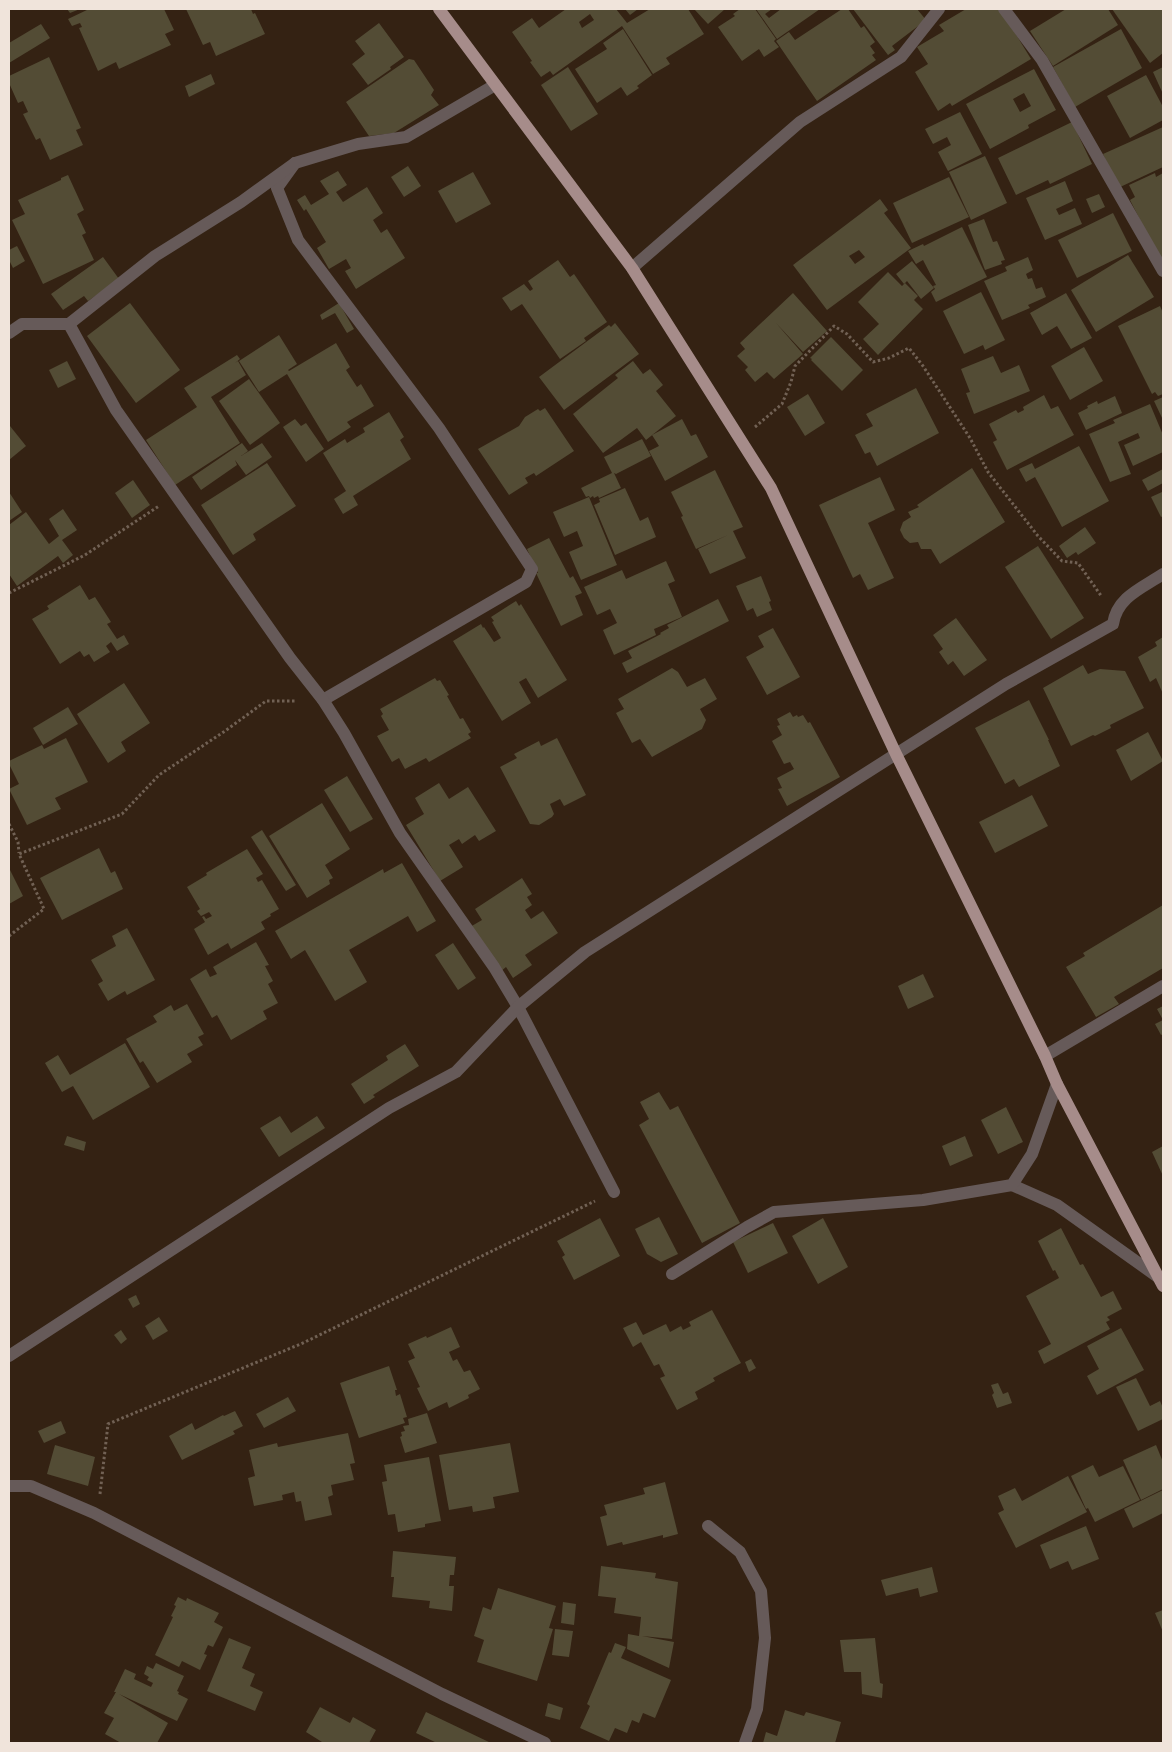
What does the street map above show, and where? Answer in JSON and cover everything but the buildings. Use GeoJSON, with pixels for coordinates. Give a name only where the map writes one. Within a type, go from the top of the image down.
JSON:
{"type":"FeatureCollection","features":[{"type":"Feature","properties":{"kind":"main road"},"geometry":{"type":"LineString","coordinates":[[439,9],[632,268],[771,488],[896,754],[1057,1084],[1161,1281]]}},
{"type":"Feature","properties":{"kind":"street"},"geometry":{"type":"LineString","coordinates":[[632,268],[800,122],[902,57],[939,9]]}},
{"type":"Feature","properties":{"kind":"street"},"geometry":{"type":"LineString","coordinates":[[1004,9],[1042,60],[1163,271]]}},
{"type":"Feature","properties":{"kind":"street"},"geometry":{"type":"LineString","coordinates":[[9,333],[22,324],[69,324],[155,256],[242,202],[295,163],[358,144],[406,137],[495,85]]}},
{"type":"Feature","properties":{"kind":"street"},"geometry":{"type":"LineString","coordinates":[[295,163],[277,188],[298,240],[439,428],[532,568],[526,582],[323,700]]}},
{"type":"Feature","properties":{"kind":"street"},"geometry":{"type":"LineString","coordinates":[[69,324],[116,410],[290,658],[323,700],[344,733],[400,833],[494,967],[518,1007],[614,1192]]}},
{"type":"Feature","properties":{"kind":"street"},"geometry":{"type":"LineString","coordinates":[[9,1356],[389,1108],[456,1072],[518,1007],[585,952],[1006,684],[1113,624],[1115,613],[1124,599],[1163,574]]}},
{"type":"Feature","properties":{"kind":"street"},"geometry":{"type":"LineString","coordinates":[[1045,1056],[1163,986]]}},
{"type":"Feature","properties":{"kind":"street"},"geometry":{"type":"LineString","coordinates":[[1012,1185],[1032,1154],[1057,1084]]}},
{"type":"Feature","properties":{"kind":"street"},"geometry":{"type":"LineString","coordinates":[[672,1274],[747,1226],[774,1212],[923,1200],[1012,1185],[1056,1204],[1161,1281]]}},
{"type":"Feature","properties":{"kind":"street"},"geometry":{"type":"LineString","coordinates":[[9,1486],[30,1486],[94,1513],[442,1694],[545,1743]]}},
{"type":"Feature","properties":{"kind":"street"},"geometry":{"type":"LineString","coordinates":[[708,1526],[740,1552],[761,1591],[765,1638],[757,1709],[745,1743]]}},
{"type":"Feature","properties":{"kind":"path"},"geometry":{"type":"LineString","coordinates":[[739,437],[760,424],[782,404],[792,382],[795,366],[834,326],[847,334],[873,362],[889,358],[909,348],[970,438],[988,472],[1038,536],[1062,561],[1078,563],[1092,586],[1115,613]]}},
{"type":"Feature","properties":{"kind":"path"},"geometry":{"type":"LineString","coordinates":[[9,593],[85,555],[176,494]]}},
{"type":"Feature","properties":{"kind":"path"},"geometry":{"type":"LineString","coordinates":[[19,854],[122,814],[159,775],[266,701],[323,700]]}},
{"type":"Feature","properties":{"kind":"path"},"geometry":{"type":"LineString","coordinates":[[9,824],[18,842],[19,854],[44,909],[9,936]]}},
{"type":"Feature","properties":{"kind":"path"},"geometry":{"type":"LineString","coordinates":[[94,1513],[100,1491],[108,1424],[303,1343],[614,1192]]}}]}
